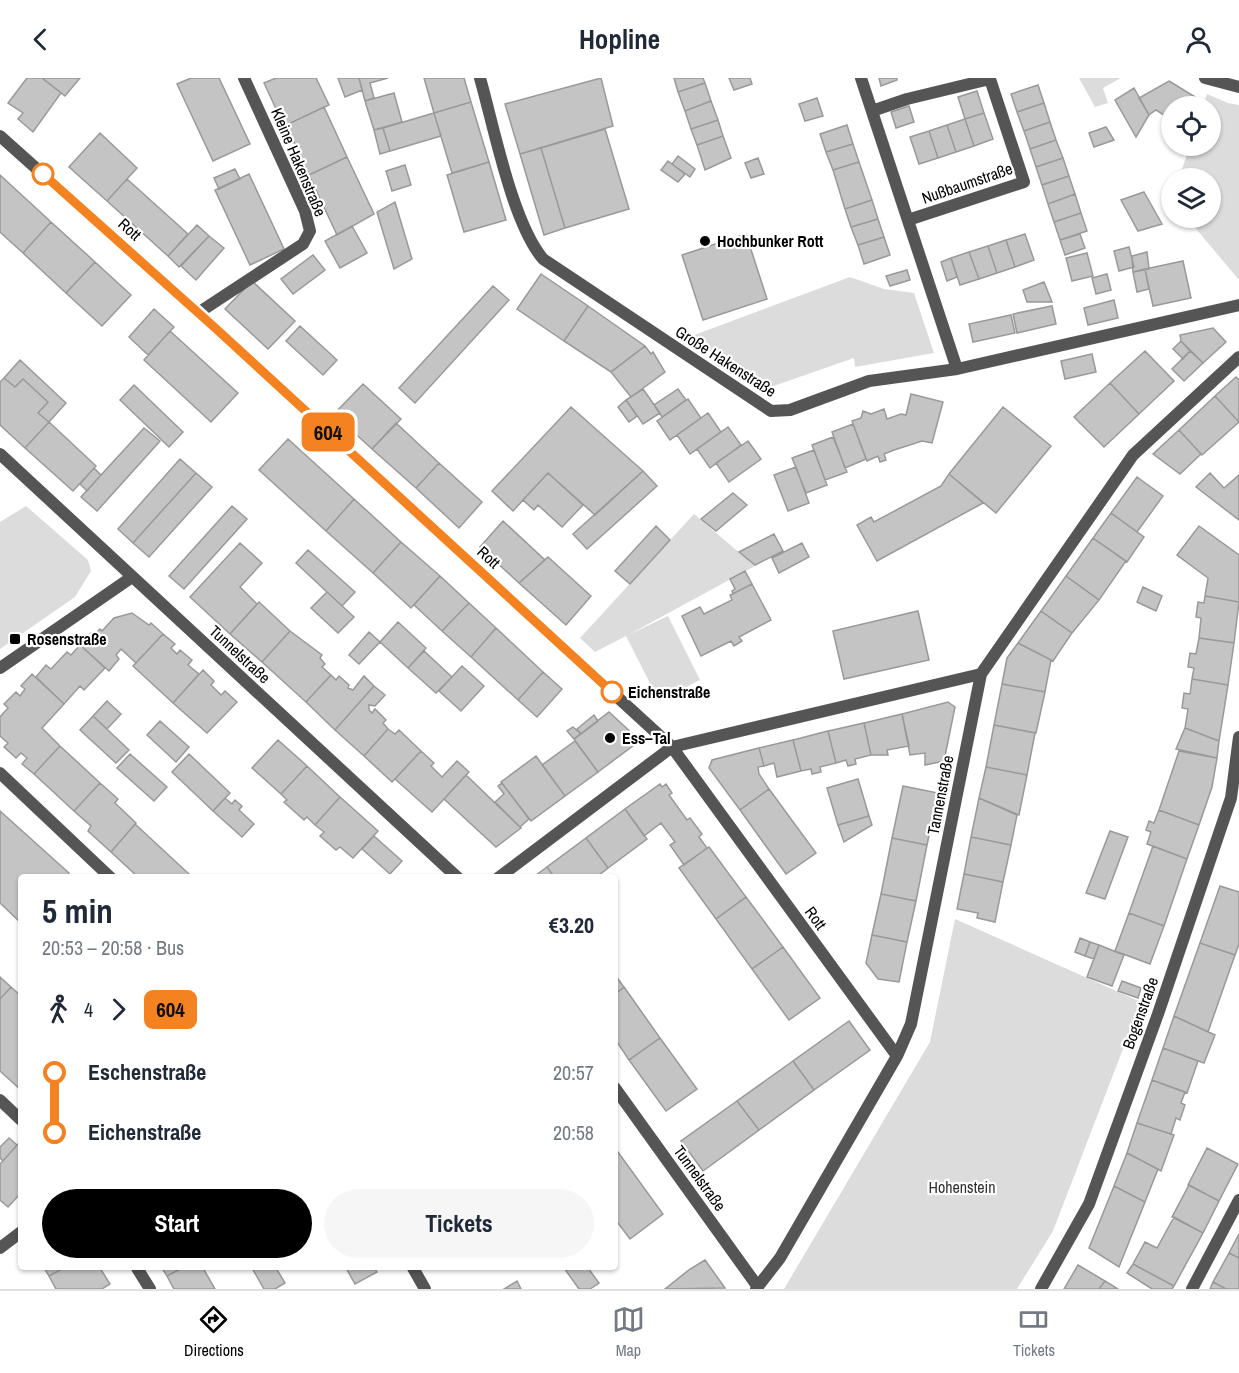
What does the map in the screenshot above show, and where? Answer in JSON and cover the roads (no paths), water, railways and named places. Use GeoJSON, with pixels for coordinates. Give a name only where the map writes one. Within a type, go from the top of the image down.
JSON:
{"type":"FeatureCollection","features":[{"type":"Feature","properties":{"kind":"street","name":"Kleine Hakenstraße"},"geometry":{"type":"LineString","coordinates":[[198,313],[303,244],[310,231],[305,211],[244,78]]}},
{"type":"Feature","properties":{"kind":"street","name":"Große Hakenstraße"},"geometry":{"type":"LineString","coordinates":[[480,78],[521,220],[533,246],[543,259],[771,411],[790,410],[869,381],[957,369],[1239,304]]}},
{"type":"Feature","properties":{"kind":"street","name":"Nußbaumstraße"},"geometry":{"type":"LineString","coordinates":[[861,78],[957,369]]}},
{"type":"Feature","properties":{"kind":"street"},"geometry":{"type":"LineString","coordinates":[[1205,78],[1239,87]]}},
{"type":"Feature","properties":{"kind":"street","name":"Nußbaumstraße"},"geometry":{"type":"LineString","coordinates":[[872,111],[906,99],[990,79],[1021,172],[1024,182],[908,220]]}},
{"type":"Feature","properties":{"kind":"street","name":"Rott"},"geometry":{"type":"LineString","coordinates":[[0,136],[198,313],[672,747],[897,1056]]}},
{"type":"Feature","properties":{"kind":"street","name":"Tannenstraße"},"geometry":{"type":"LineString","coordinates":[[757,1288],[780,1258],[897,1056],[911,1024],[981,674],[1133,455],[1239,357]]}},
{"type":"Feature","properties":{"kind":"street","name":"Tunnelstraße"},"geometry":{"type":"LineString","coordinates":[[0,454],[454,874]]}},
{"type":"Feature","properties":{"kind":"street"},"geometry":{"type":"LineString","coordinates":[[0,668],[132,577]]}},
{"type":"Feature","properties":{"kind":"street"},"geometry":{"type":"LineString","coordinates":[[503,874],[672,747],[981,674]]}},
{"type":"Feature","properties":{"kind":"street","name":"Bogenstraße"},"geometry":{"type":"LineString","coordinates":[[1041,1289],[1089,1204],[1158,1014],[1231,798],[1239,737]]}},
{"type":"Feature","properties":{"kind":"street"},"geometry":{"type":"LineString","coordinates":[[0,774],[107,874]]}},
{"type":"Feature","properties":{"kind":"street","name":"Tunnelstraße"},"geometry":{"type":"LineString","coordinates":[[618,1092],[757,1288]]}},
{"type":"Feature","properties":{"kind":"street"},"geometry":{"type":"LineString","coordinates":[[0,1100],[18,1117]]}},
{"type":"Feature","properties":{"kind":"street"},"geometry":{"type":"LineString","coordinates":[[1192,1289],[1239,1200]]}},
{"type":"Feature","properties":{"kind":"street"},"geometry":{"type":"LineString","coordinates":[[0,1248],[18,1234]]}},
{"type":"Feature","properties":{"kind":"street"},"geometry":{"type":"LineString","coordinates":[[138,1270],[150,1289]]}},
{"type":"Feature","properties":{"kind":"street"},"geometry":{"type":"LineString","coordinates":[[414,1270],[425,1289]]}},
{"type":"Feature","properties":{"kind":"place","name":"Hochbunker Rott"},"geometry":{"type":"Point","coordinates":[705,241]}},
{"type":"Feature","properties":{"kind":"place","name":"Rosenstraße"},"geometry":{"type":"Point","coordinates":[15,639]}},
{"type":"Feature","properties":{"kind":"place","name":"Eichenstraße"},"geometry":{"type":"Point","coordinates":[612,692]}},
{"type":"Feature","properties":{"kind":"place","name":"Ess–Tal"},"geometry":{"type":"Point","coordinates":[610,738]}},
{"type":"Feature","properties":{"kind":"park label","name":"Hohenstein"},"geometry":{"type":"Point","coordinates":[962,1187]}}]}
